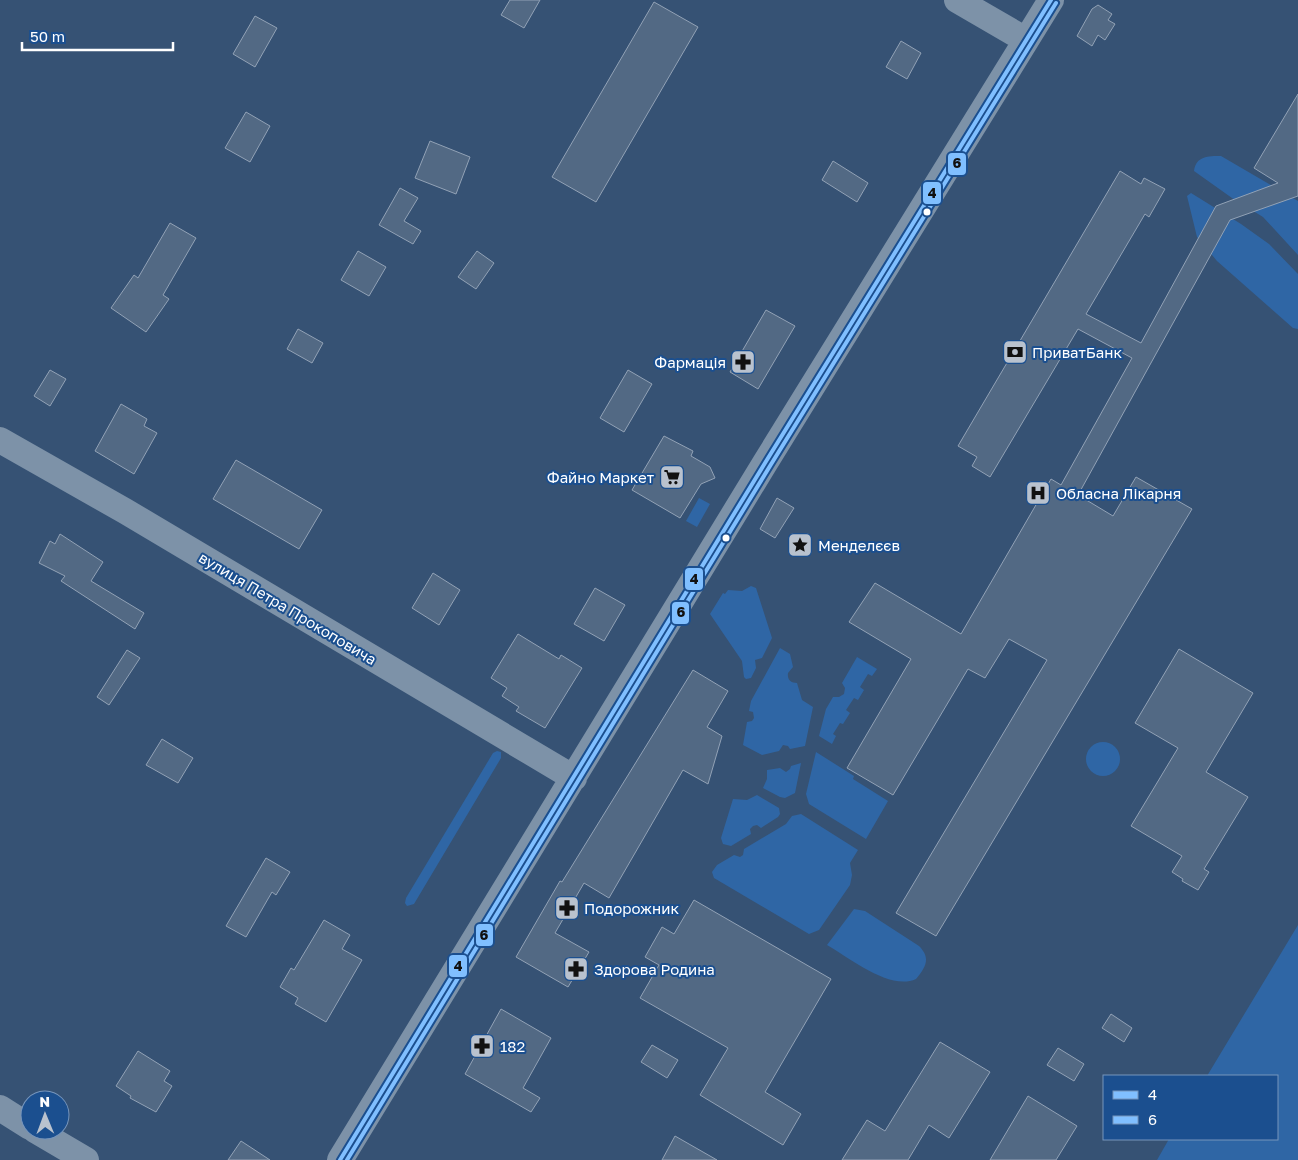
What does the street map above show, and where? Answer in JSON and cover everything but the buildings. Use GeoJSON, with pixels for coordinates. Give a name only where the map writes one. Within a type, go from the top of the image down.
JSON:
{"type":"FeatureCollection","features":[{"type":"Feature","properties":{"kind":"street"},"geometry":{"type":"LineString","coordinates":[[957,0],[1026,40]]}},
{"type":"Feature","properties":{"kind":"street"},"geometry":{"type":"LineString","coordinates":[[340,1160],[765,463],[1051,0]]}},
{"type":"Feature","properties":{"kind":"street","name":"вулиця Петра Прокоповича"},"geometry":{"type":"LineString","coordinates":[[0,440],[134,516],[574,778]]}},
{"type":"Feature","properties":{"kind":"street"},"geometry":{"type":"LineString","coordinates":[[0,1108],[20,1121]]}},
{"type":"Feature","properties":{"kind":"street"},"geometry":{"type":"LineString","coordinates":[[52,1140],[86,1160]]}},
{"type":"Feature","properties":{"kind":"shaded area"},"geometry":{"type":"Polygon","coordinates":[[[1221,156],[1298,201],[1298,255],[1263,217],[1194,171],[1197,162],[1203,158],[1221,156]]]}},
{"type":"Feature","properties":{"kind":"shaded area"},"geometry":{"type":"Polygon","coordinates":[[[1191,193],[1269,244],[1298,274],[1298,329],[1293,328],[1217,261],[1197,237],[1187,196],[1191,193]]]}},
{"type":"Feature","properties":{"kind":"shaded area"},"geometry":{"type":"Polygon","coordinates":[[[699,498],[710,504],[697,527],[686,521],[699,498]]]}},
{"type":"Feature","properties":{"kind":"shaded area"},"geometry":{"type":"Polygon","coordinates":[[[751,586],[756,588],[772,638],[762,658],[755,660],[756,668],[751,678],[746,679],[744,677],[742,661],[710,614],[723,593],[725,594],[728,590],[742,591],[751,586]]]}},
{"type":"Feature","properties":{"kind":"shaded area"},"geometry":{"type":"Polygon","coordinates":[[[780,648],[790,654],[793,667],[788,673],[789,679],[791,682],[797,683],[802,700],[813,707],[805,746],[790,749],[788,746],[783,745],[779,751],[762,755],[743,745],[747,722],[752,721],[754,718],[753,712],[749,711],[751,701],[780,648]]]}},
{"type":"Feature","properties":{"kind":"shaded area"},"geometry":{"type":"Polygon","coordinates":[[[857,657],[877,669],[872,676],[868,674],[860,687],[864,690],[858,700],[854,698],[846,710],[850,713],[833,734],[836,736],[832,744],[819,736],[826,709],[833,697],[839,697],[844,694],[845,688],[842,683],[857,657]]]}},
{"type":"Feature","properties":{"kind":"shaded area"},"geometry":{"type":"Polygon","coordinates":[[[1103,742],[1115,747],[1120,759],[1115,771],[1103,776],[1091,771],[1086,759],[1091,747],[1103,742]]]}},
{"type":"Feature","properties":{"kind":"shaded area"},"geometry":{"type":"Polygon","coordinates":[[[501,752],[501,758],[414,904],[407,906],[405,903],[406,898],[493,753],[501,752]]]}},
{"type":"Feature","properties":{"kind":"shaded area"},"geometry":{"type":"Polygon","coordinates":[[[816,752],[854,776],[853,779],[888,801],[866,839],[809,804],[806,794],[816,752]]]}},
{"type":"Feature","properties":{"kind":"shaded area"},"geometry":{"type":"Polygon","coordinates":[[[801,763],[795,793],[785,798],[763,788],[767,779],[767,770],[780,768],[786,772],[791,766],[801,763]]]}},
{"type":"Feature","properties":{"kind":"shaded area"},"geometry":{"type":"Polygon","coordinates":[[[757,795],[779,808],[780,814],[778,817],[761,828],[757,825],[753,826],[750,829],[751,834],[731,846],[723,844],[721,838],[733,799],[747,800],[757,795]]]}},
{"type":"Feature","properties":{"kind":"shaded area"},"geometry":{"type":"Polygon","coordinates":[[[801,814],[858,850],[850,863],[852,875],[850,885],[819,930],[809,934],[714,878],[712,872],[717,865],[734,855],[740,857],[743,855],[744,849],[786,824],[792,816],[801,814]]]}},
{"type":"Feature","properties":{"kind":"shaded area"},"geometry":{"type":"Polygon","coordinates":[[[854,909],[865,911],[923,950],[926,962],[916,979],[906,982],[882,977],[858,965],[827,945],[854,909]]]}},
{"type":"Feature","properties":{"kind":"shaded area"},"geometry":{"type":"Polygon","coordinates":[[[1298,925],[1298,1160],[1157,1160],[1168,1140],[1278,1140],[1278,1075],[1208,1075],[1298,925]]]}},
{"type":"Feature","properties":{"kind":"transit line","name":"4"},"geometry":{"type":"LineString","coordinates":[[340,1160],[765,463],[1051,0]]}},
{"type":"Feature","properties":{"kind":"transit line","name":"6"},"geometry":{"type":"LineString","coordinates":[[347,1160],[770,466],[1056,3]]}},
{"type":"Feature","properties":{"kind":"place","name":"ПриватБанк"},"geometry":{"type":"Point","coordinates":[1015,352]}},
{"type":"Feature","properties":{"kind":"place","name":"Фармація"},"geometry":{"type":"Point","coordinates":[743,362]}},
{"type":"Feature","properties":{"kind":"place","name":"Файно Маркет"},"geometry":{"type":"Point","coordinates":[672,477]}},
{"type":"Feature","properties":{"kind":"place","name":"Обласна Лікарня"},"geometry":{"type":"Point","coordinates":[1038,493]}},
{"type":"Feature","properties":{"kind":"place","name":"Менделєєв"},"geometry":{"type":"Point","coordinates":[800,545]}},
{"type":"Feature","properties":{"kind":"place","name":"Подорожник"},"geometry":{"type":"Point","coordinates":[567,908]}},
{"type":"Feature","properties":{"kind":"place","name":"Здорова Родина"},"geometry":{"type":"Point","coordinates":[576,969]}},
{"type":"Feature","properties":{"kind":"place","name":"182"},"geometry":{"type":"Point","coordinates":[482,1046]}}]}
